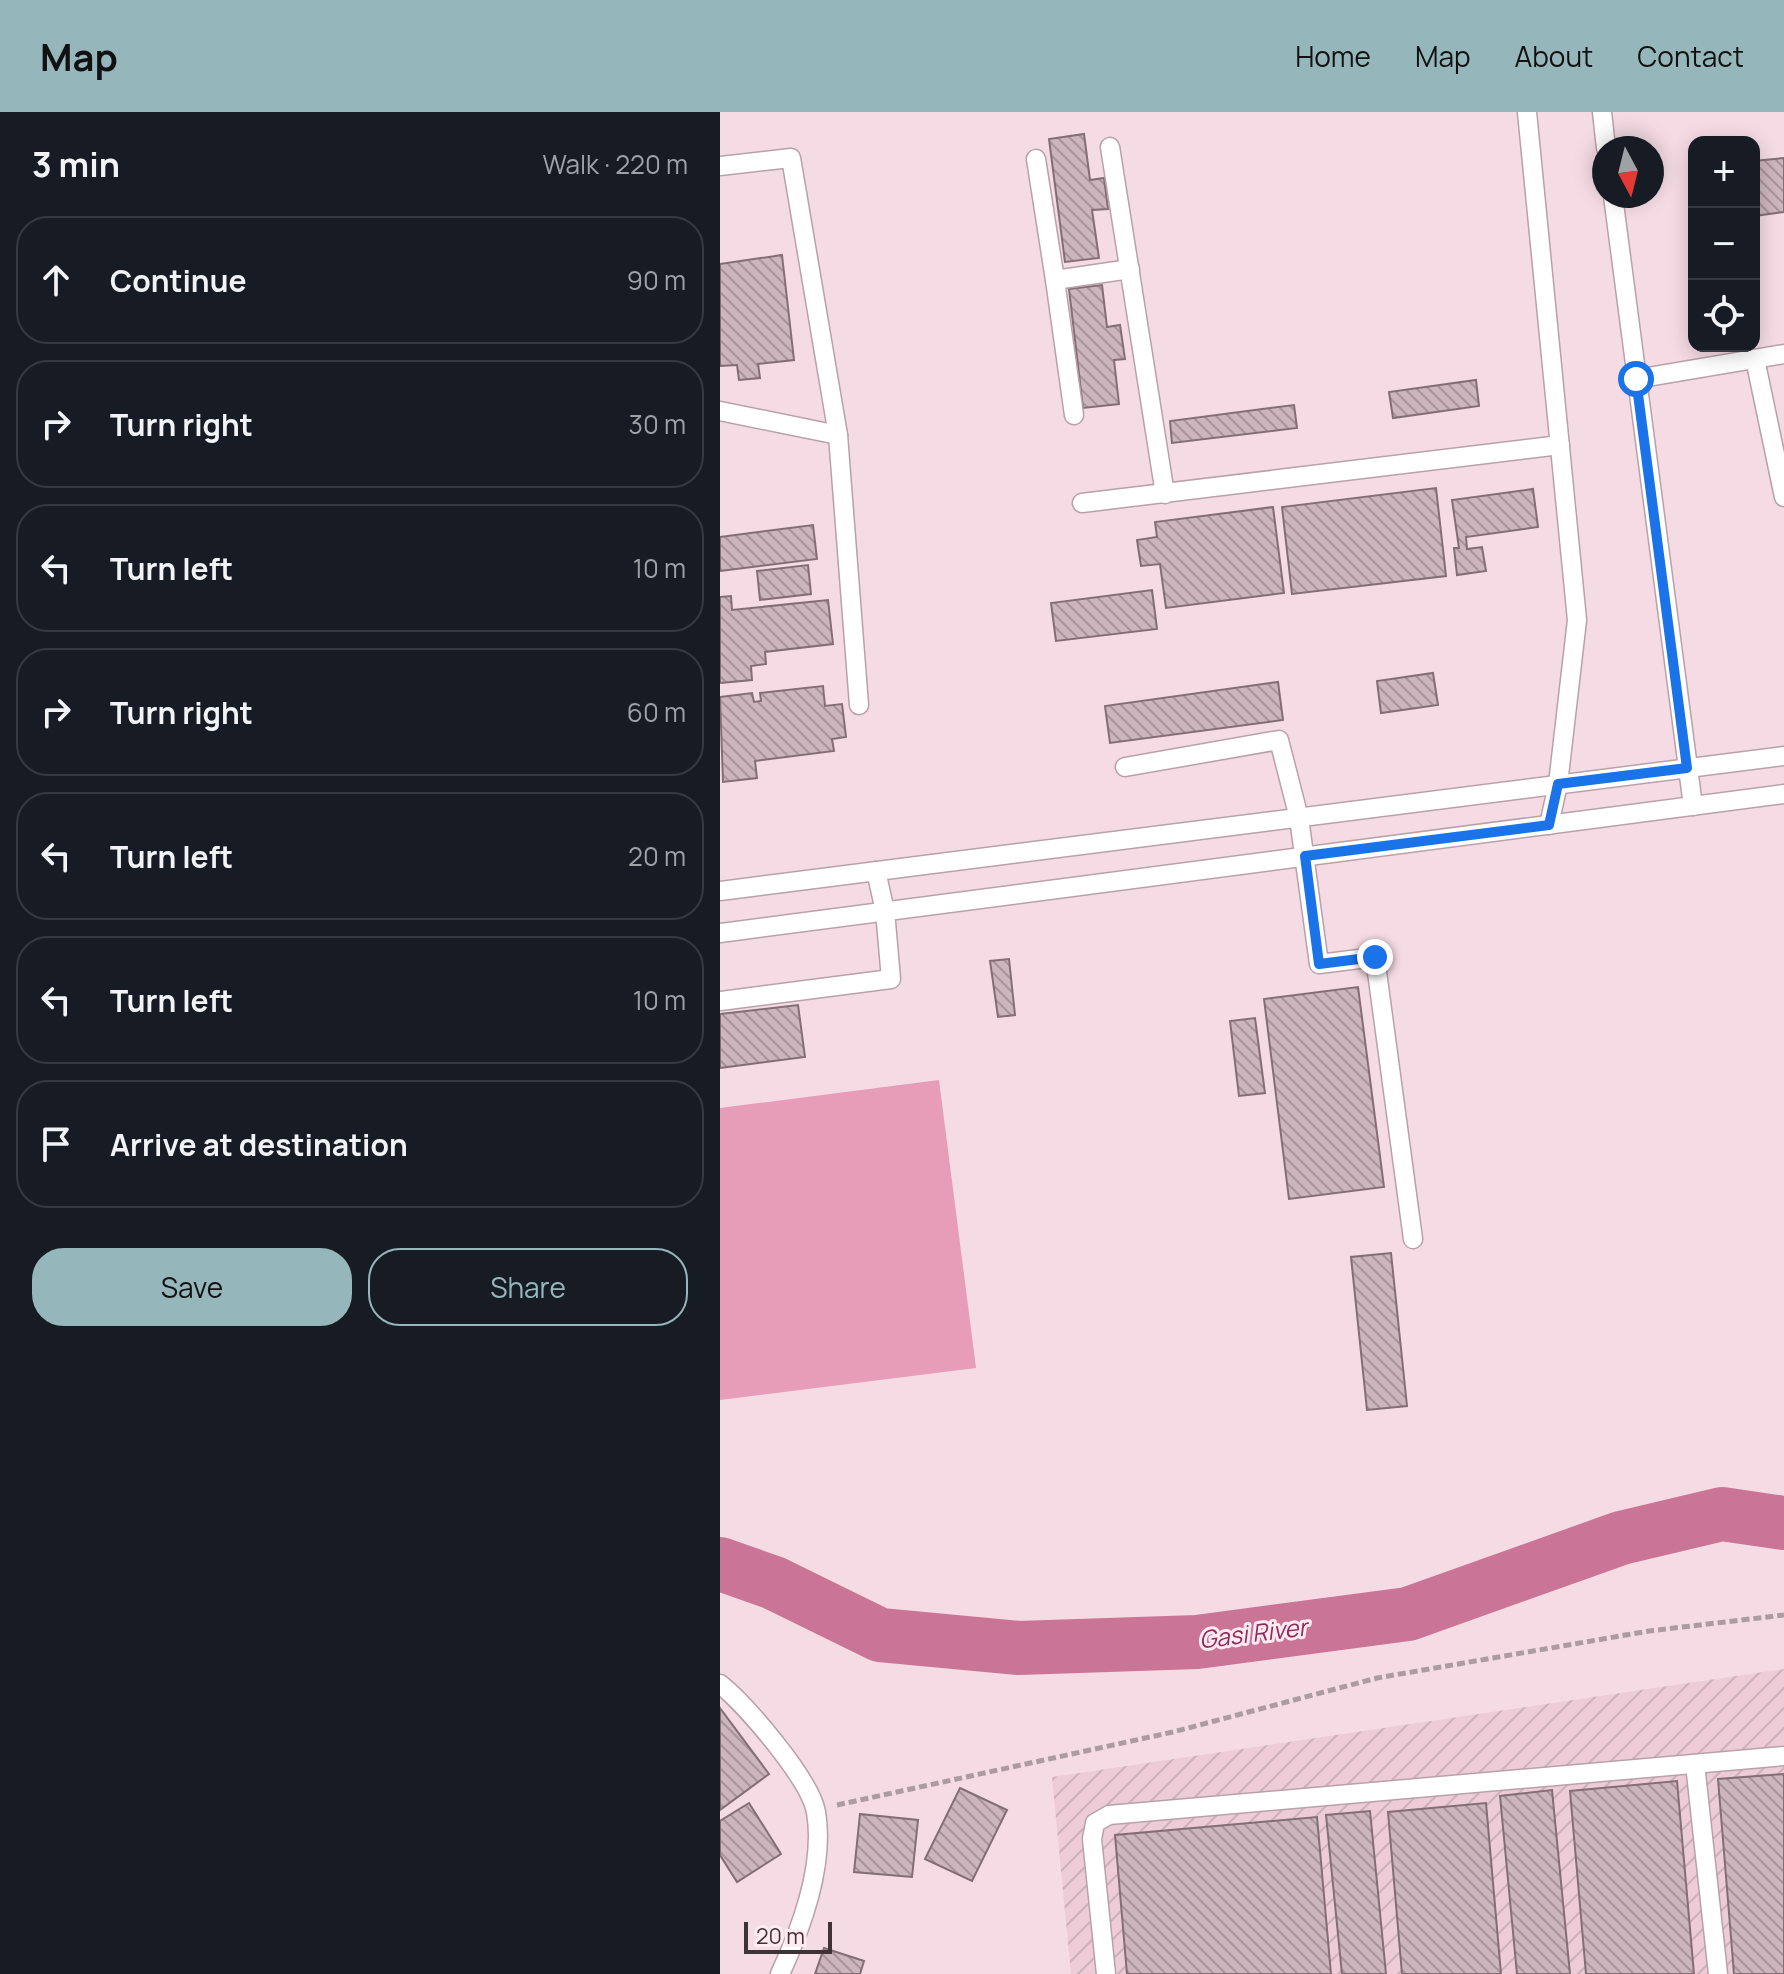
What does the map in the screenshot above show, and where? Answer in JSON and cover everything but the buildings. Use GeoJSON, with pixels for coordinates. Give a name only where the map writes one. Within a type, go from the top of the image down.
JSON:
{"type":"FeatureCollection","features":[{"type":"Feature","properties":{"kind":"lane"},"geometry":{"type":"LineString","coordinates":[[1527,112],[1577,620],[1558,784],[1549,825]]}},
{"type":"Feature","properties":{"kind":"lane"},"geometry":{"type":"LineString","coordinates":[[1602,112],[1605,136]]}},
{"type":"Feature","properties":{"kind":"lane"},"geometry":{"type":"LineString","coordinates":[[1110,147],[1165,494]]}},
{"type":"Feature","properties":{"kind":"lane"},"geometry":{"type":"LineString","coordinates":[[720,166],[791,158],[838,435],[859,705]]}},
{"type":"Feature","properties":{"kind":"lane"},"geometry":{"type":"LineString","coordinates":[[1036,159],[1074,415]]}},
{"type":"Feature","properties":{"kind":"lane"},"geometry":{"type":"LineString","coordinates":[[1615,208],[1693,806]]}},
{"type":"Feature","properties":{"kind":"lane"},"geometry":{"type":"LineString","coordinates":[[1055,280],[1130,269]]}},
{"type":"Feature","properties":{"kind":"lane"},"geometry":{"type":"LineString","coordinates":[[1636,379],[1784,354]]}},
{"type":"Feature","properties":{"kind":"lane"},"geometry":{"type":"LineString","coordinates":[[1755,359],[1784,497]]}},
{"type":"Feature","properties":{"kind":"lane"},"geometry":{"type":"LineString","coordinates":[[720,411],[838,435]]}},
{"type":"Feature","properties":{"kind":"lane"},"geometry":{"type":"LineString","coordinates":[[1082,503],[1560,445]]}},
{"type":"Feature","properties":{"kind":"lane"},"geometry":{"type":"LineString","coordinates":[[1125,767],[1279,740],[1299,818],[1319,964],[1375,957],[1413,1239]]}},
{"type":"Feature","properties":{"kind":"lane"},"geometry":{"type":"LineString","coordinates":[[720,891],[1784,756]]}},
{"type":"Feature","properties":{"kind":"lane"},"geometry":{"type":"LineString","coordinates":[[720,933],[1784,794]]}},
{"type":"Feature","properties":{"kind":"lane"},"geometry":{"type":"LineString","coordinates":[[720,1001],[891,979],[885,911],[876,871]]}},
{"type":"Feature","properties":{"kind":"lane"},"geometry":{"type":"LineString","coordinates":[[720,1684],[737,1698],[789,1761],[816,1809],[818,1858],[780,1974]]}},
{"type":"Feature","properties":{"kind":"lane"},"geometry":{"type":"LineString","coordinates":[[1106,1974],[1092,1839],[1095,1823],[1109,1815],[1784,1756]]}},
{"type":"Feature","properties":{"kind":"lane"},"geometry":{"type":"LineString","coordinates":[[1695,1764],[1718,1974]]}},
{"type":"Feature","properties":{"kind":"path"},"geometry":{"type":"LineString","coordinates":[[816,1809],[1173,1732],[1377,1678],[1649,1631],[1784,1615]]}},
{"type":"Feature","properties":{"kind":"shaded area"},"geometry":{"type":"Polygon","coordinates":[[[939,1080],[976,1368],[720,1400],[720,1108],[939,1080]]]}},
{"type":"Feature","properties":{"kind":"shaded area"},"geometry":{"type":"Polygon","coordinates":[[[1784,1669],[1784,1974],[1071,1974],[1052,1777],[1784,1669]]]}},
{"type":"Feature","properties":{"kind":"waterway","name":"Gasi River"},"geometry":{"type":"LineString","coordinates":[[720,1564],[774,1583],[880,1635],[1019,1648],[1197,1642],[1408,1614],[1621,1538],[1722,1514],[1784,1523]]}},
{"type":"Feature","properties":{"kind":"route"},"geometry":{"type":"LineString","coordinates":[[1375,957],[1319,964],[1305,856],[1549,825],[1558,784],[1687,768],[1636,379]]}}]}
